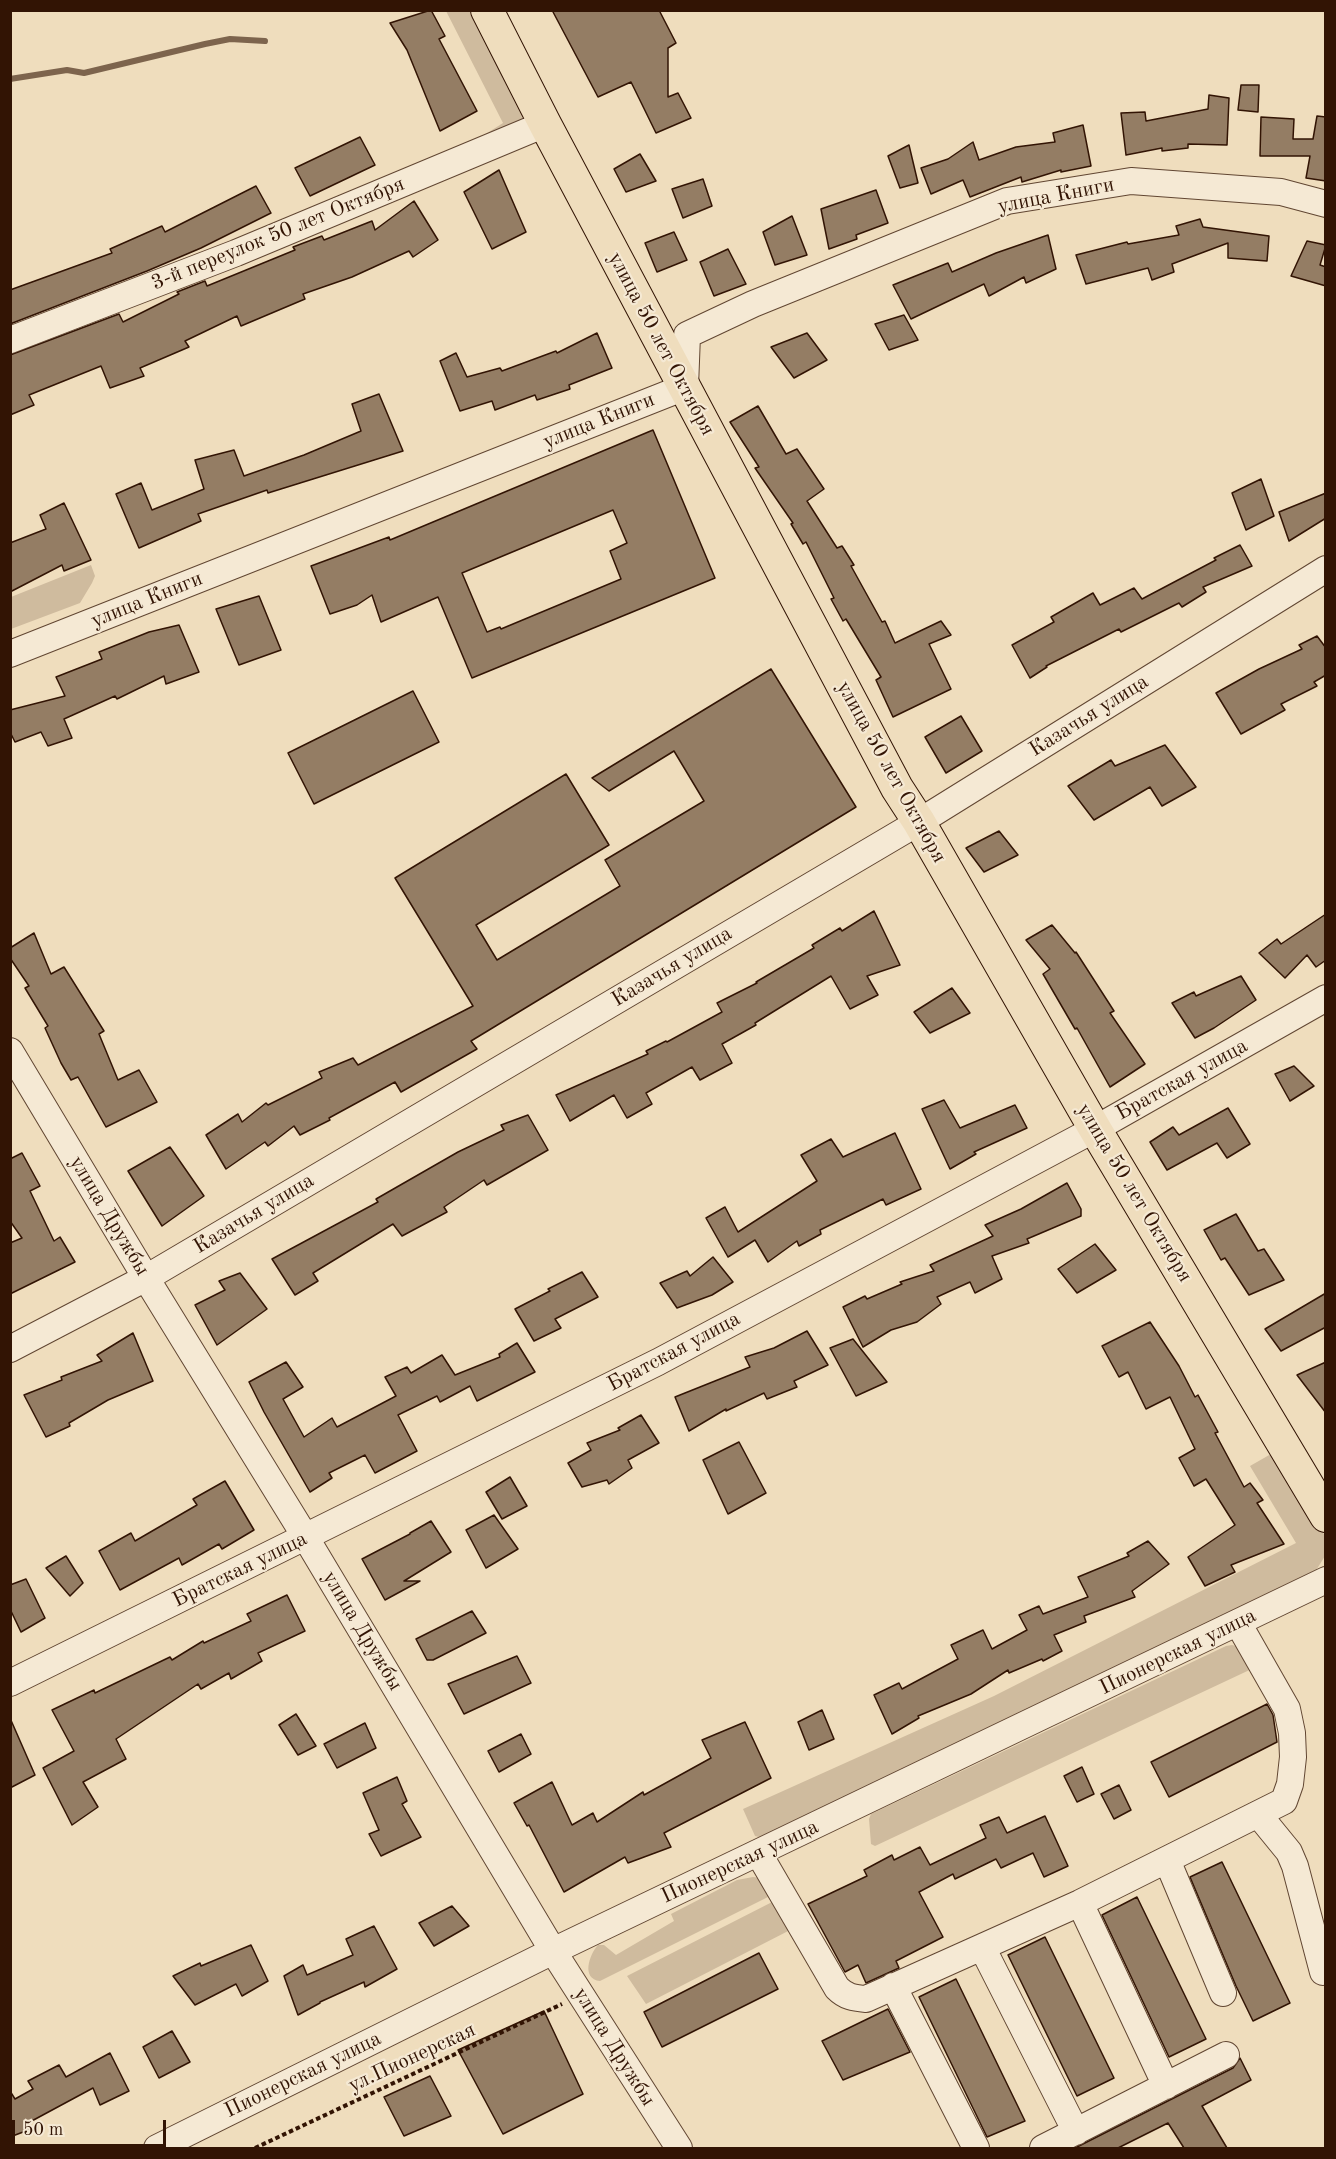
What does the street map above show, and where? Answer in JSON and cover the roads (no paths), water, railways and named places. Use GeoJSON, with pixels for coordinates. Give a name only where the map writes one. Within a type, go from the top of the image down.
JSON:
{"type":"FeatureCollection","features":[{"type":"Feature","properties":{"kind":"main road","name":"улица 50 лет Октября"},"geometry":{"type":"LineString","coordinates":[[487,10],[544,124],[897,788],[919,822],[1095,1129],[1326,1516]]}},
{"type":"Feature","properties":{"kind":"street","name":"3-й переулок 50 лет Октября"},"geometry":{"type":"LineString","coordinates":[[10,340],[236,253],[544,124]]}},
{"type":"Feature","properties":{"kind":"street","name":"улица Книги"},"geometry":{"type":"LineString","coordinates":[[10,654],[685,387],[687,335],[753,304],[1007,201],[1131,182],[1281,192],[1326,204]]}},
{"type":"Feature","properties":{"kind":"street","name":"Казачья улица"},"geometry":{"type":"LineString","coordinates":[[10,1349],[146,1278],[919,822],[1326,569]]}},
{"type":"Feature","properties":{"kind":"street","name":"Братская улица"},"geometry":{"type":"LineString","coordinates":[[10,1683],[658,1362],[1095,1129],[1326,999]]}},
{"type":"Feature","properties":{"kind":"street","name":"улица Дружбы"},"geometry":{"type":"LineString","coordinates":[[10,1051],[554,1951],[679,2148]]}},
{"type":"Feature","properties":{"kind":"street","name":"Пионерская улица"},"geometry":{"type":"LineString","coordinates":[[157,2148],[554,1951],[1326,1580]]}},
{"type":"Feature","properties":{"kind":"street"},"geometry":{"type":"LineString","coordinates":[[759,1854],[837,1989],[850,1997],[866,1999],[1080,1903],[1284,1801],[1290,1784],[1293,1757],[1292,1733],[1287,1709],[1238,1623]]}},
{"type":"Feature","properties":{"kind":"street"},"geometry":{"type":"LineString","coordinates":[[1258,1814],[1289,1852],[1295,1866],[1323,1972]]}},
{"type":"Feature","properties":{"kind":"street"},"geometry":{"type":"LineString","coordinates":[[1167,1860],[1223,1993]]}},
{"type":"Feature","properties":{"kind":"street"},"geometry":{"type":"LineString","coordinates":[[1080,1903],[1166,2086]]}},
{"type":"Feature","properties":{"kind":"street"},"geometry":{"type":"LineString","coordinates":[[982,1947],[1076,2132]]}},
{"type":"Feature","properties":{"kind":"street"},"geometry":{"type":"LineString","coordinates":[[893,1986],[976,2148]]}},
{"type":"Feature","properties":{"kind":"street"},"geometry":{"type":"LineString","coordinates":[[1043,2148],[1226,2055]]}},
{"type":"Feature","properties":{"kind":"waterway"},"geometry":{"type":"LineString","coordinates":[[10,79],[67,70],[84,73],[230,39],[265,41]]}}]}
